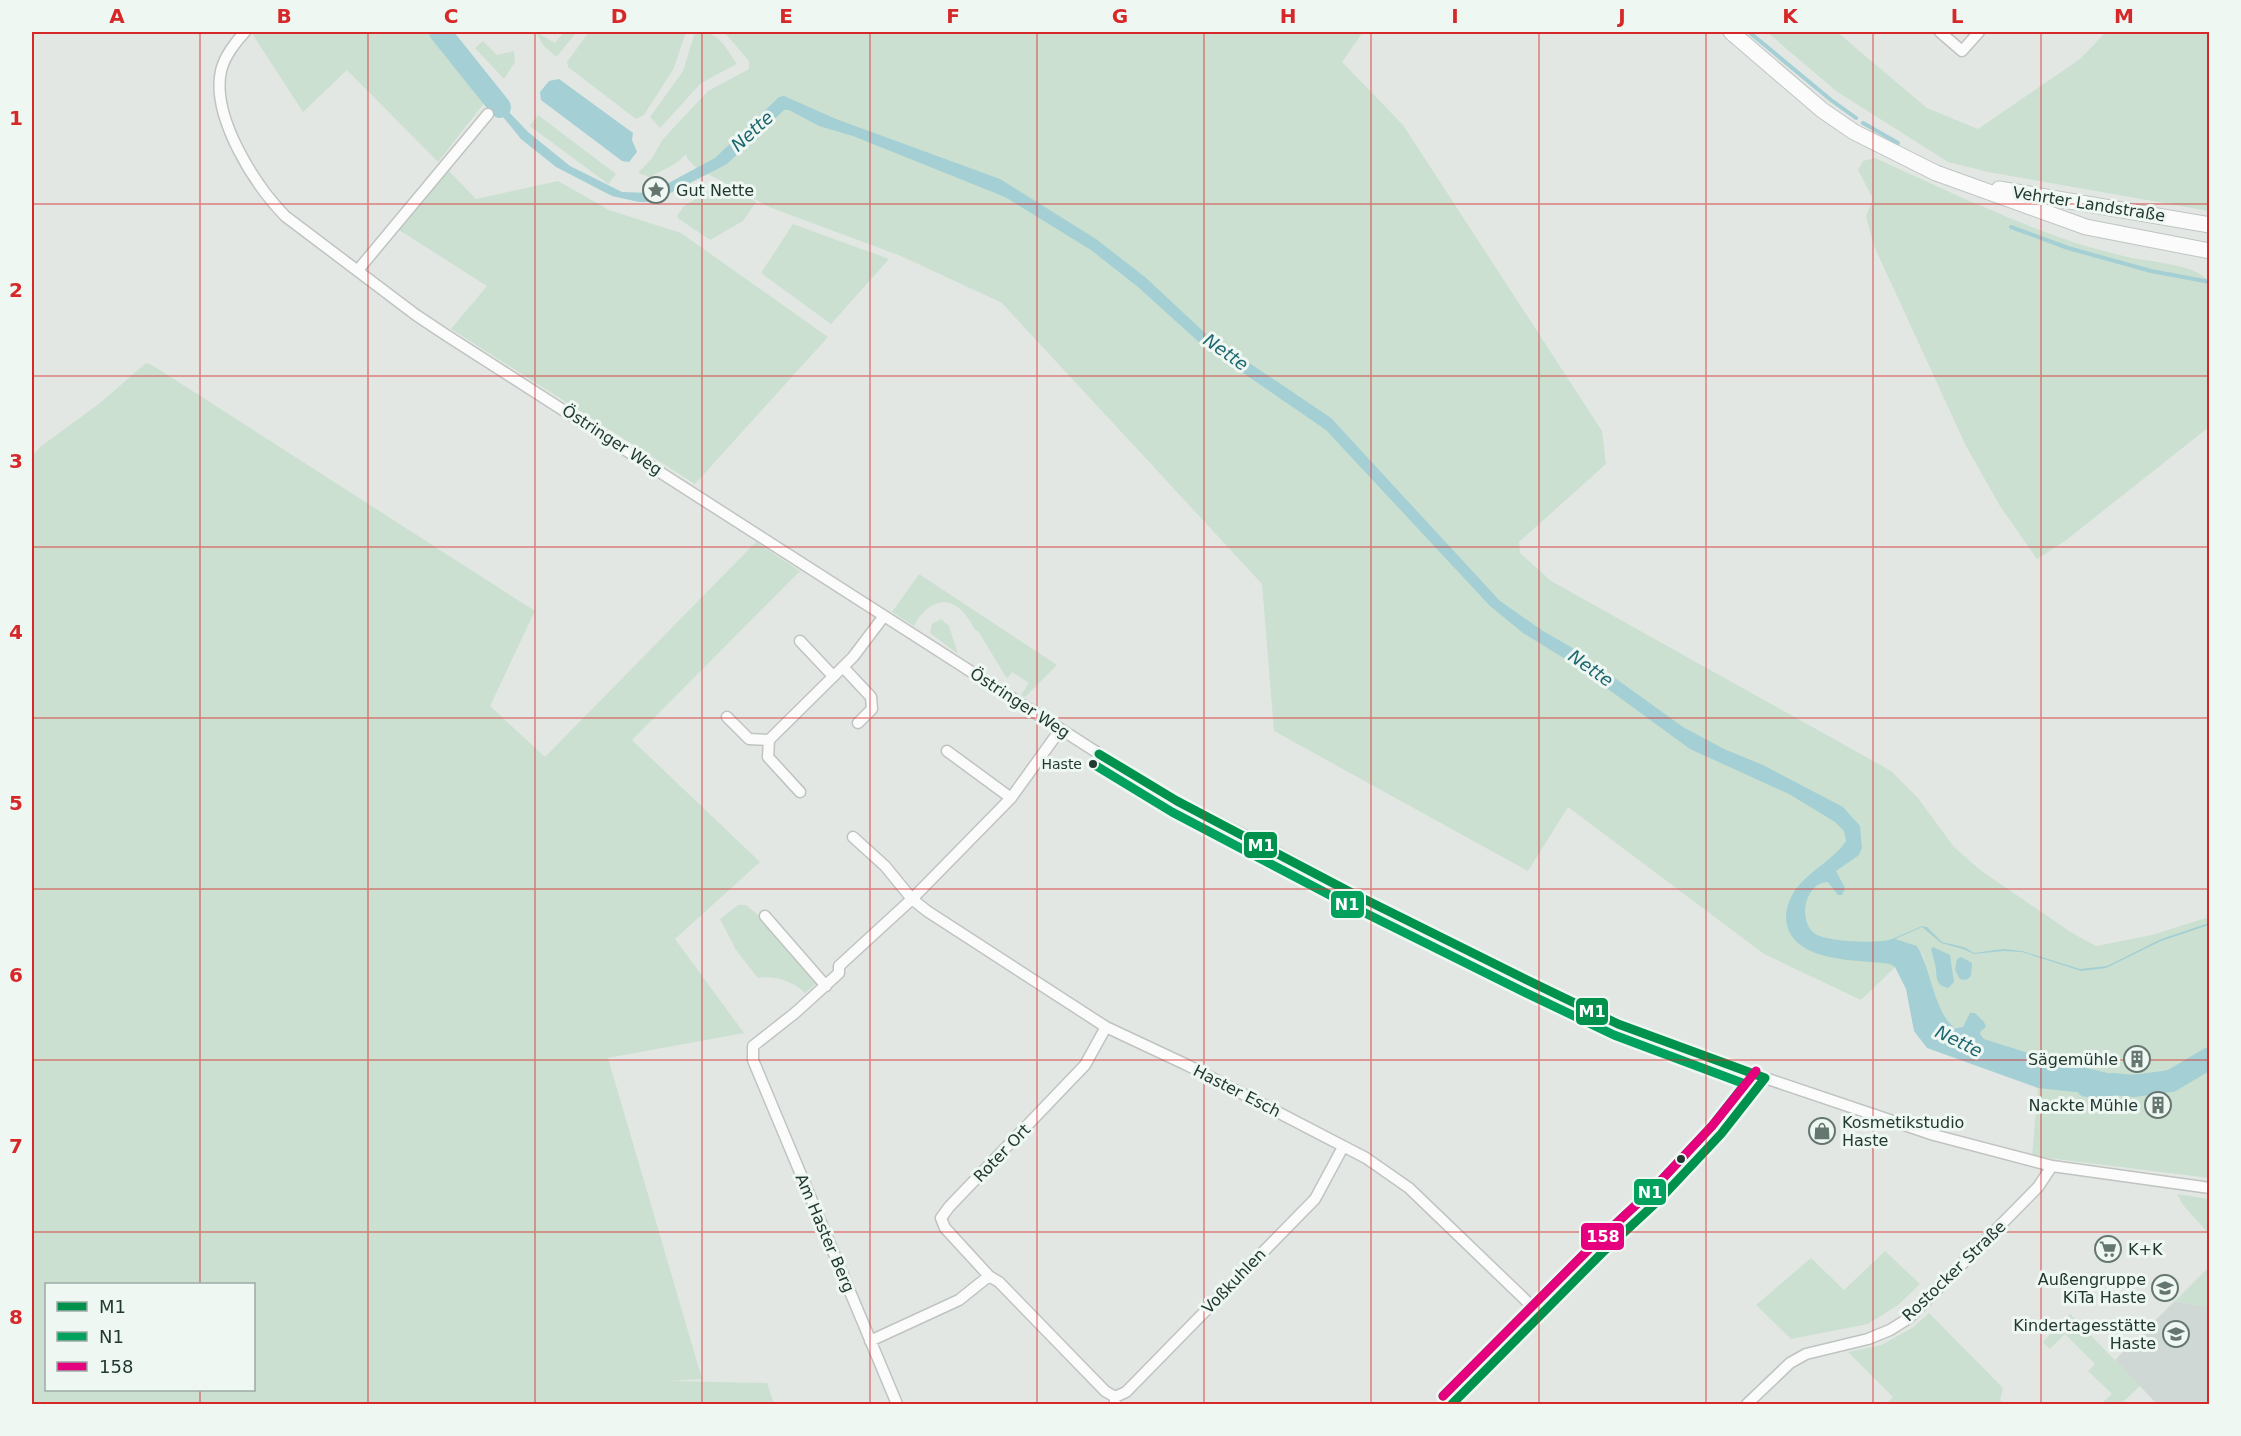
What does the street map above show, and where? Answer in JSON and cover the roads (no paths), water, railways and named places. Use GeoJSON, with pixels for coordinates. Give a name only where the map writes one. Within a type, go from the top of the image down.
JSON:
{"type":"FeatureCollection","features":[{"type":"Feature","properties":{"kind":"main road","name":"Vehrter Landstraße"},"geometry":{"type":"LineString","coordinates":[[1731,32],[1822,110],[1854,132],[1925,168],[2086,227],[2210,251]]}},
{"type":"Feature","properties":{"kind":"main road","name":"Vehrter Landstraße"},"geometry":{"type":"LineString","coordinates":[[1968,184],[2210,225]]}},
{"type":"Feature","properties":{"kind":"street","name":"Östringer Weg"},"geometry":{"type":"LineString","coordinates":[[245,32],[225,61],[220,80],[221,100],[237,147],[250,171],[277,208],[416,315],[446,335],[921,638],[1060,730],[1177,801],[1350,892],[1618,1023],[1765,1078],[1934,1135],[2052,1166],[2210,1188]]}},
{"type":"Feature","properties":{"kind":"street"},"geometry":{"type":"LineString","coordinates":[[1940,32],[1962,51],[1980,32]]}},
{"type":"Feature","properties":{"kind":"street"},"geometry":{"type":"LineString","coordinates":[[358,270],[488,114]]}},
{"type":"Feature","properties":{"kind":"street"},"geometry":{"type":"LineString","coordinates":[[800,792],[768,757],[769,740],[853,657],[884,616]]}},
{"type":"Feature","properties":{"kind":"street"},"geometry":{"type":"LineString","coordinates":[[800,642],[833,676]]}},
{"type":"Feature","properties":{"kind":"street"},"geometry":{"type":"LineString","coordinates":[[843,667],[871,697],[872,708],[858,723]]}},
{"type":"Feature","properties":{"kind":"street"},"geometry":{"type":"LineString","coordinates":[[727,717],[749,739],[769,740]]}},
{"type":"Feature","properties":{"kind":"street"},"geometry":{"type":"LineString","coordinates":[[765,916],[826,986],[840,973],[839,966],[912,899],[1011,798],[1060,730]]}},
{"type":"Feature","properties":{"kind":"street"},"geometry":{"type":"LineString","coordinates":[[947,751],[1011,798]]}},
{"type":"Feature","properties":{"kind":"street","name":"Haster Esch"},"geometry":{"type":"LineString","coordinates":[[853,837],[885,866],[912,899],[927,912],[1106,1027],[1187,1065],[1366,1158],[1409,1188],[1540,1314]]}},
{"type":"Feature","properties":{"kind":"street","name":"Am Haster Berg"},"geometry":{"type":"LineString","coordinates":[[826,986],[753,1046],[753,1060],[897,1404]]}},
{"type":"Feature","properties":{"kind":"street","name":"Roter Ort"},"geometry":{"type":"LineString","coordinates":[[1106,1027],[1085,1065],[941,1218],[945,1228],[989,1276],[999,1282],[1115,1401]]}},
{"type":"Feature","properties":{"kind":"street"},"geometry":{"type":"LineString","coordinates":[[1452,1404],[1540,1314],[1660,1199],[1721,1134],[1765,1078]]}},
{"type":"Feature","properties":{"kind":"street","name":"Voßkuhlen"},"geometry":{"type":"LineString","coordinates":[[1115,1401],[1315,1199],[1343,1147]]}},
{"type":"Feature","properties":{"kind":"street","name":"Rostocker Straße"},"geometry":{"type":"LineString","coordinates":[[1747,1404],[1790,1363],[1806,1354],[1868,1339],[1890,1330],[1909,1318],[2031,1195],[2052,1166]]}},
{"type":"Feature","properties":{"kind":"street"},"geometry":{"type":"LineString","coordinates":[[870,1341],[959,1300],[989,1276]]}},
{"type":"Feature","properties":{"kind":"water"},"geometry":{"type":"Polygon","coordinates":[[[433,32],[445,32],[496,96],[491,102],[433,32]]]}},
{"type":"Feature","properties":{"kind":"water"},"geometry":{"type":"Polygon","coordinates":[[[559,79],[633,133],[632,140],[637,152],[629,162],[622,161],[541,100],[540,92],[549,81],[559,79]]]}},
{"type":"Feature","properties":{"kind":"water"},"geometry":{"type":"Polygon","coordinates":[[[784,96],[836,119],[1000,179],[1096,239],[1145,277],[1205,333],[1331,418],[1500,601],[1543,631],[1576,650],[1683,727],[1843,807],[1860,826],[1862,848],[1859,855],[1836,871],[1845,888],[1842,895],[1838,895],[1828,882],[1820,884],[1809,894],[1806,902],[1806,919],[1814,933],[1840,940],[1885,941],[1922,926],[1927,927],[1942,942],[1964,947],[1974,953],[2003,949],[2022,951],[2080,969],[2107,966],[2161,939],[2209,923],[2209,925],[2161,941],[2106,968],[2081,971],[2022,952],[1974,954],[1941,943],[1922,927],[1895,939],[1917,946],[1942,1012],[1955,1028],[1963,1027],[1970,1013],[1975,1013],[1986,1027],[1980,1034],[1984,1039],[2073,1067],[2078,1066],[2116,1075],[2116,1092],[2075,1092],[2038,1088],[1927,1048],[1914,1031],[1906,989],[1895,967],[1890,964],[1827,956],[1799,944],[1790,933],[1786,914],[1794,893],[1805,879],[1836,853],[1846,841],[1844,831],[1835,822],[1789,794],[1690,749],[1575,665],[1523,633],[1490,606],[1326,430],[1201,344],[1138,287],[1091,250],[1005,197],[853,136],[819,126],[789,110],[784,110],[727,164],[653,202],[639,202],[612,196],[556,167],[521,139],[503,117],[509,112],[528,132],[570,166],[622,192],[650,193],[715,158],[779,97],[784,96]]]}},
{"type":"Feature","properties":{"kind":"water"},"geometry":{"type":"Polygon","coordinates":[[[1933,947],[1950,955],[1954,982],[1948,988],[1938,982],[1931,949],[1933,947]]]}},
{"type":"Feature","properties":{"kind":"water"},"geometry":{"type":"Polygon","coordinates":[[[1961,957],[1972,963],[1971,976],[1966,980],[1960,979],[1955,970],[1957,959],[1961,957]]]}},
{"type":"Feature","properties":{"kind":"water"},"geometry":{"type":"Polygon","coordinates":[[[2209,1053],[2209,1064],[2172,1088],[2127,1087],[2127,1075],[2168,1070],[2209,1053]]]}},
{"type":"Feature","properties":{"kind":"waterway","name":"Nette"},"geometry":{"type":"LineString","coordinates":[[440,32],[500,107]]}},
{"type":"Feature","properties":{"kind":"waterway"},"geometry":{"type":"LineString","coordinates":[[1749,32],[1856,118]]}},
{"type":"Feature","properties":{"kind":"waterway"},"geometry":{"type":"LineString","coordinates":[[1863,123],[1898,143]]}},
{"type":"Feature","properties":{"kind":"waterway"},"geometry":{"type":"LineString","coordinates":[[2011,227],[2068,248],[2151,271],[2210,282]]}},
{"type":"Feature","properties":{"kind":"waterway","name":"Nette"},"geometry":{"type":"LineString","coordinates":[[2087,1086],[2099,1088],[2114,1084],[2133,1086],[2171,1081],[2210,1058]]}},
{"type":"Feature","properties":{"kind":"place","name":"Gut Nette"},"geometry":{"type":"Point","coordinates":[656,190]}},
{"type":"Feature","properties":{"kind":"place","name":"Haste"},"geometry":{"type":"Point","coordinates":[1093,764]}},
{"type":"Feature","properties":{"kind":"place","name":"Sägemühle"},"geometry":{"type":"Point","coordinates":[2137,1059]}},
{"type":"Feature","properties":{"kind":"place","name":"Nackte Mühle"},"geometry":{"type":"Point","coordinates":[2158,1105]}},
{"type":"Feature","properties":{"kind":"place","name":"Kosmetikstudio Haste"},"geometry":{"type":"Point","coordinates":[1822,1131]}},
{"type":"Feature","properties":{"kind":"place","name":"K+K"},"geometry":{"type":"Point","coordinates":[2108,1249]}},
{"type":"Feature","properties":{"kind":"place","name":"Außengruppe KiTa Haste"},"geometry":{"type":"Point","coordinates":[2165,1288]}},
{"type":"Feature","properties":{"kind":"place","name":"Kindertagesstätte Haste"},"geometry":{"type":"Point","coordinates":[2176,1334]}}]}
